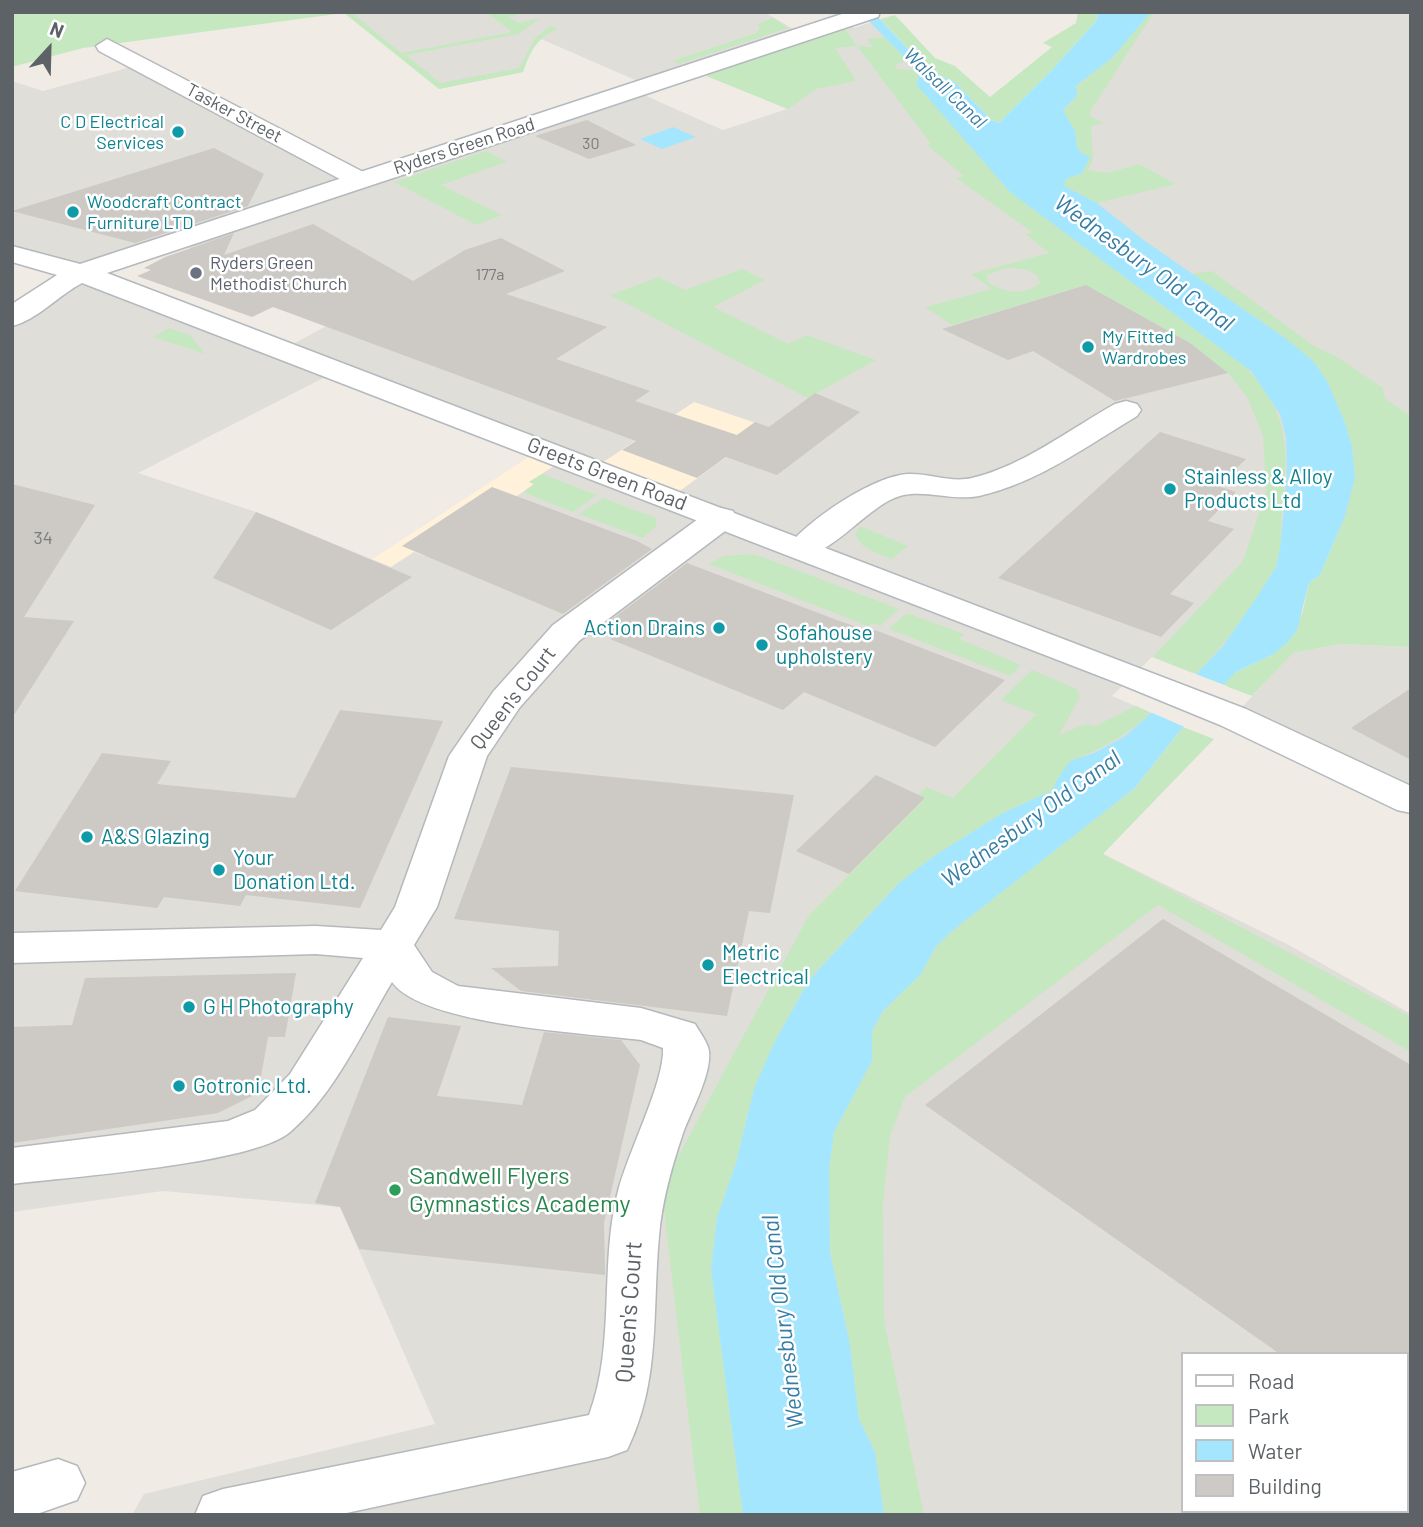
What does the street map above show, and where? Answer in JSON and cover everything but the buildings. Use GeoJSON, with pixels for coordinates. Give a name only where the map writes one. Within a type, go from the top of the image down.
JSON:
{"type":"FeatureCollection","features":[{"type":"Feature","properties":{"kind":"street","name":"Ryders Green Road"},"geometry":{"type":"LineString","coordinates":[[12,318],[51,288],[81,273],[858,16]]}},
{"type":"Feature","properties":{"kind":"street","name":"Tasker Street"},"geometry":{"type":"LineString","coordinates":[[107,46],[360,180]]}},
{"type":"Feature","properties":{"kind":"street","name":"Greets Green Road"},"geometry":{"type":"LineString","coordinates":[[12,254],[81,273],[1133,676],[1233,717],[1411,801]]}},
{"type":"Feature","properties":{"kind":"street"},"geometry":{"type":"LineString","coordinates":[[803,549],[855,509],[893,486],[909,484],[947,489],[977,486],[1024,468],[1126,410]]}},
{"type":"Feature","properties":{"kind":"street","name":"Queen's Court"},"geometry":{"type":"LineString","coordinates":[[12,1166],[233,1138],[272,1122],[306,1086],[416,907],[468,756],[506,700],[566,633],[721,518]]}},
{"type":"Feature","properties":{"kind":"street"},"geometry":{"type":"LineString","coordinates":[[12,948],[316,940],[393,945]]}},
{"type":"Feature","properties":{"kind":"street","name":"Queen's Court"},"geometry":{"type":"LineString","coordinates":[[223,1514],[608,1434],[619,1411],[630,1363],[634,1239],[641,1191],[647,1166],[687,1064],[686,1048],[678,1035],[641,1024],[457,1001],[433,995],[415,984],[393,945]]}},
{"type":"Feature","properties":{"kind":"shaded area"},"geometry":{"type":"Polygon","coordinates":[[[344,12],[764,12],[802,34],[847,20],[854,28],[875,21],[1022,163],[1122,12],[1411,12],[1411,453],[1205,678],[1152,657],[1112,696],[1164,718],[1103,854],[1289,945],[1411,1014],[1411,1515],[132,1515],[144,1494],[435,1424],[340,1207],[163,1191],[12,1212],[12,318],[80,273],[12,254],[12,81],[43,91],[142,64],[361,180],[635,91],[723,130],[787,109],[696,70],[649,86],[541,39],[529,53],[523,72],[439,89],[344,12]],[[176,241],[82,272],[280,351],[369,303],[194,250],[176,241]],[[335,372],[138,473],[256,512],[391,567],[414,552],[425,556],[523,492],[534,484],[529,482],[565,459],[335,372]],[[694,402],[594,468],[670,498],[768,427],[694,402]]]}},
{"type":"Feature","properties":{"kind":"shaded area"},"geometry":{"type":"Polygon","coordinates":[[[694,402],[769,427],[670,498],[593,469],[694,402]]]}},
{"type":"Feature","properties":{"kind":"shaded area"},"geometry":{"type":"Polygon","coordinates":[[[541,449],[566,459],[523,492],[425,556],[414,552],[391,568],[371,560],[541,449]]]}},
{"type":"Feature","properties":{"kind":"shaded area"},"geometry":{"type":"Polygon","coordinates":[[[1341,644],[1411,647],[1411,801],[1233,717],[1292,653],[1341,644]]]}},
{"type":"Feature","properties":{"kind":"green space"},"geometry":{"type":"Polygon","coordinates":[[[12,12],[351,12],[401,53],[512,32],[486,12],[527,12],[508,17],[519,23],[540,18],[519,34],[406,55],[440,83],[519,68],[536,37],[551,26],[559,29],[540,40],[523,72],[439,89],[344,13],[83,48],[12,67],[12,12]]]}},
{"type":"Feature","properties":{"kind":"green space"},"geometry":{"type":"Polygon","coordinates":[[[1078,12],[1098,12],[1097,20],[999,123],[991,120],[955,82],[930,72],[880,19],[895,15],[935,58],[955,66],[990,97],[1052,47],[1043,43],[1076,23],[1078,12]]]}},
{"type":"Feature","properties":{"kind":"green space"},"geometry":{"type":"Polygon","coordinates":[[[1151,12],[1154,12],[1090,112],[1090,116],[1103,123],[1091,126],[1093,159],[1088,170],[1107,173],[1139,164],[1176,184],[1097,203],[1063,186],[1066,179],[1082,173],[1090,158],[1078,150],[1075,131],[1063,111],[1073,101],[1076,87],[1112,58],[1151,12]]]}},
{"type":"Feature","properties":{"kind":"green space"},"geometry":{"type":"Polygon","coordinates":[[[773,18],[788,28],[679,64],[672,61],[756,33],[760,29],[757,24],[773,18]]]}},
{"type":"Feature","properties":{"kind":"green space"},"geometry":{"type":"Polygon","coordinates":[[[837,28],[845,29],[857,46],[835,48],[856,81],[816,89],[788,109],[706,76],[837,28]]]}},
{"type":"Feature","properties":{"kind":"green space"},"geometry":{"type":"Polygon","coordinates":[[[886,37],[907,60],[897,64],[896,69],[917,70],[920,73],[917,84],[1010,192],[1236,358],[1254,376],[1276,410],[1282,428],[1286,467],[1278,561],[1251,608],[1196,674],[1153,657],[1243,561],[1266,492],[1263,436],[1247,397],[1228,373],[1190,343],[1086,285],[952,325],[925,307],[992,289],[971,274],[1049,253],[1025,234],[1032,232],[956,178],[964,176],[927,145],[931,144],[857,46],[873,47],[867,39],[886,37]],[[1006,268],[987,275],[988,282],[1000,289],[1014,292],[1028,290],[1040,283],[1037,275],[1024,269],[1006,268]]]}},
{"type":"Feature","properties":{"kind":"green space"},"geometry":{"type":"Polygon","coordinates":[[[486,151],[507,162],[441,185],[502,215],[476,225],[394,182],[486,151]]]}},
{"type":"Feature","properties":{"kind":"green space"},"geometry":{"type":"Polygon","coordinates":[[[742,269],[765,280],[713,307],[789,344],[806,335],[876,360],[808,398],[610,295],[659,277],[685,290],[742,269]]]}},
{"type":"Feature","properties":{"kind":"green space"},"geometry":{"type":"Polygon","coordinates":[[[1212,271],[1314,346],[1337,357],[1383,388],[1385,399],[1411,416],[1411,647],[1341,644],[1293,653],[1252,696],[1223,685],[1236,672],[1272,655],[1302,614],[1309,583],[1320,575],[1345,516],[1355,477],[1352,446],[1327,381],[1285,338],[1191,274],[1212,271]]]}},
{"type":"Feature","properties":{"kind":"green space"},"geometry":{"type":"Polygon","coordinates":[[[169,328],[190,335],[205,354],[153,337],[169,328]]]}},
{"type":"Feature","properties":{"kind":"green space"},"geometry":{"type":"Polygon","coordinates":[[[542,474],[597,495],[573,512],[523,492],[534,484],[529,482],[542,474]]]}},
{"type":"Feature","properties":{"kind":"green space"},"geometry":{"type":"Polygon","coordinates":[[[603,498],[656,518],[656,527],[642,538],[579,514],[603,498]]]}},
{"type":"Feature","properties":{"kind":"green space"},"geometry":{"type":"Polygon","coordinates":[[[860,526],[908,546],[892,559],[876,553],[866,547],[855,534],[860,526]]]}},
{"type":"Feature","properties":{"kind":"green space"},"geometry":{"type":"Polygon","coordinates":[[[750,554],[899,609],[880,626],[872,623],[868,626],[709,564],[724,556],[750,554]]]}},
{"type":"Feature","properties":{"kind":"green space"},"geometry":{"type":"Polygon","coordinates":[[[907,613],[964,634],[959,639],[1021,665],[1010,676],[889,629],[907,613]]]}},
{"type":"Feature","properties":{"kind":"green space"},"geometry":{"type":"Polygon","coordinates":[[[1032,670],[1077,689],[1080,697],[1059,735],[1085,724],[1095,726],[1136,706],[1151,713],[1113,741],[1070,761],[1053,790],[1001,814],[934,856],[899,883],[809,979],[773,1045],[754,1089],[736,1163],[717,1218],[711,1270],[743,1515],[700,1515],[664,1210],[667,1177],[809,915],[925,799],[918,795],[926,787],[953,798],[1036,714],[1001,700],[1032,670]]]}},
{"type":"Feature","properties":{"kind":"green space"},"geometry":{"type":"Polygon","coordinates":[[[1183,727],[1214,739],[1103,854],[1411,1017],[1411,1052],[1158,905],[905,1097],[890,1136],[883,1203],[884,1320],[924,1515],[884,1515],[875,1452],[859,1419],[850,1345],[830,1251],[829,1169],[834,1132],[872,1061],[872,1031],[883,1011],[921,974],[935,948],[952,931],[1135,788],[1183,727]]]}},
{"type":"Feature","properties":{"kind":"water"},"geometry":{"type":"Polygon","coordinates":[[[860,12],[873,12],[930,72],[955,82],[991,120],[999,123],[1097,20],[1098,12],[1151,12],[1112,58],[1076,86],[1077,96],[1063,110],[1075,131],[1078,150],[1090,158],[1082,173],[1066,179],[1064,186],[1097,203],[1145,241],[1285,338],[1313,361],[1327,381],[1344,420],[1352,446],[1355,478],[1345,516],[1320,575],[1309,583],[1297,630],[1287,643],[1272,655],[1236,672],[1179,732],[1135,788],[952,931],[935,948],[921,974],[883,1011],[872,1031],[872,1061],[834,1132],[829,1169],[830,1252],[850,1345],[859,1419],[875,1452],[884,1515],[743,1515],[711,1270],[717,1218],[736,1163],[754,1089],[773,1045],[809,980],[899,883],[934,856],[1001,814],[1053,790],[1070,761],[1094,753],[1124,737],[1196,674],[1223,646],[1276,567],[1287,476],[1286,438],[1280,414],[1251,371],[1010,192],[916,84],[920,73],[860,12]]]}},
{"type":"Feature","properties":{"kind":"water"},"geometry":{"type":"Polygon","coordinates":[[[673,127],[696,137],[662,149],[640,139],[673,127]]]}},
{"type":"Feature","properties":{"kind":"pier"},"geometry":{"type":"Polygon","coordinates":[[[1193,673],[1227,686],[1187,728],[1148,711],[1193,673]]]}},
{"type":"Feature","properties":{"kind":"place","name":"C D Electrical Services"},"geometry":{"type":"Point","coordinates":[178,132]}},
{"type":"Feature","properties":{"kind":"place","name":"Woodcraft Contract Furniture LTD"},"geometry":{"type":"Point","coordinates":[73,212]}},
{"type":"Feature","properties":{"kind":"place","name":"Ryders Green Methodist Church"},"geometry":{"type":"Point","coordinates":[196,273]}},
{"type":"Feature","properties":{"kind":"place","name":"My Fitted Wardrobes"},"geometry":{"type":"Point","coordinates":[1088,347]}},
{"type":"Feature","properties":{"kind":"place","name":"Stainless & Alloy Products Ltd"},"geometry":{"type":"Point","coordinates":[1170,489]}},
{"type":"Feature","properties":{"kind":"place","name":"Action Drains"},"geometry":{"type":"Point","coordinates":[719,628]}},
{"type":"Feature","properties":{"kind":"place","name":"Sofahouse upholstery"},"geometry":{"type":"Point","coordinates":[762,645]}},
{"type":"Feature","properties":{"kind":"place","name":"A&S Glazing"},"geometry":{"type":"Point","coordinates":[87,837]}},
{"type":"Feature","properties":{"kind":"place","name":"Your Donation Ltd."},"geometry":{"type":"Point","coordinates":[219,870]}},
{"type":"Feature","properties":{"kind":"place","name":"Metric Electrical"},"geometry":{"type":"Point","coordinates":[708,965]}},
{"type":"Feature","properties":{"kind":"place","name":"G H Photography"},"geometry":{"type":"Point","coordinates":[189,1007]}},
{"type":"Feature","properties":{"kind":"place","name":"Gotronic Ltd."},"geometry":{"type":"Point","coordinates":[179,1086]}},
{"type":"Feature","properties":{"kind":"place","name":"Sandwell Flyers Gymnastics Academy"},"geometry":{"type":"Point","coordinates":[395,1190]}},
{"type":"Feature","properties":{"kind":"water label","name":"Walsall Canal"},"geometry":{"type":"Point","coordinates":[945,88]}},
{"type":"Feature","properties":{"kind":"water label","name":"Wednesbury Old Canal"},"geometry":{"type":"Point","coordinates":[1144,263]}},
{"type":"Feature","properties":{"kind":"water label","name":"Wednesbury Old Canal"},"geometry":{"type":"Point","coordinates":[1031,819]}},
{"type":"Feature","properties":{"kind":"water label","name":"Wednesbury Old Canal"},"geometry":{"type":"Point","coordinates":[783,1322]}}]}
